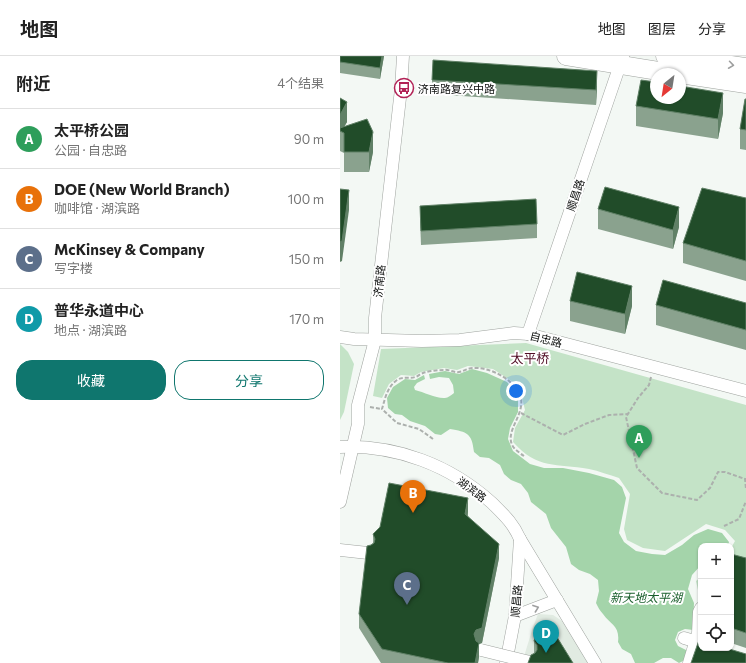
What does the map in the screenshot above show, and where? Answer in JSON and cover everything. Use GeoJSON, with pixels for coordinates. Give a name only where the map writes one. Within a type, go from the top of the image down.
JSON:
{"type":"FeatureCollection","features":[{"type":"Feature","properties":{"kind":"main road"},"geometry":{"type":"LineString","coordinates":[[566,56],[621,61],[652,68]]}},
{"type":"Feature","properties":{"kind":"main road"},"geometry":{"type":"LineString","coordinates":[[665,56],[746,67]]}},
{"type":"Feature","properties":{"kind":"main road"},"geometry":{"type":"LineString","coordinates":[[686,75],[746,84]]}},
{"type":"Feature","properties":{"kind":"street","name":"济南路"},"geometry":{"type":"LineString","coordinates":[[340,502],[358,424],[358,405],[374,340],[375,318],[401,89],[403,56]]}},
{"type":"Feature","properties":{"kind":"street","name":"顺昌路"},"geometry":{"type":"LineString","coordinates":[[528,334],[621,61]]}},
{"type":"Feature","properties":{"kind":"street","name":"自忠路"},"geometry":{"type":"LineString","coordinates":[[340,337],[374,340],[460,340],[514,333],[528,334],[746,391]]}},
{"type":"Feature","properties":{"kind":"street","name":"湖滨路"},"geometry":{"type":"LineString","coordinates":[[340,447],[370,448],[422,459],[448,471],[477,490],[505,516],[515,528],[520,539],[595,663]]}},
{"type":"Feature","properties":{"kind":"street","name":"顺昌路"},"geometry":{"type":"LineString","coordinates":[[506,660],[515,616],[520,539]]}},
{"type":"Feature","properties":{"kind":"street"},"geometry":{"type":"LineString","coordinates":[[340,550],[368,553]]}},
{"type":"Feature","properties":{"kind":"street"},"geometry":{"type":"LineString","coordinates":[[515,616],[557,600]]}},
{"type":"Feature","properties":{"kind":"street"},"geometry":{"type":"LineString","coordinates":[[684,638],[698,642],[689,663]]}},
{"type":"Feature","properties":{"kind":"street"},"geometry":{"type":"LineString","coordinates":[[480,650],[506,660],[530,662]]}},
{"type":"Feature","properties":{"kind":"path"},"geometry":{"type":"LineString","coordinates":[[433,439],[419,429],[397,423],[382,409],[387,392],[397,380],[405,377],[414,378],[422,374],[446,369],[458,372],[475,368],[490,370],[511,383],[518,391],[521,400],[520,413],[512,428],[510,439],[514,448],[524,456]]}},
{"type":"Feature","properties":{"kind":"path"},"geometry":{"type":"LineString","coordinates":[[654,368],[649,385],[638,398],[626,417],[637,468],[662,493],[697,500],[710,488],[718,472],[725,472],[745,479],[746,489]]}},
{"type":"Feature","properties":{"kind":"path"},"geometry":{"type":"LineString","coordinates":[[520,413],[563,435],[608,415],[628,414]]}},
{"type":"Feature","properties":{"kind":"path"},"geometry":{"type":"LineString","coordinates":[[724,526],[739,519],[746,501]]}},
{"type":"Feature","properties":{"kind":"shaded area"},"geometry":{"type":"Polygon","coordinates":[[[526,343],[746,405],[746,569],[734,566],[735,541],[725,530],[706,524],[665,551],[643,548],[627,540],[624,529],[630,494],[619,478],[589,469],[548,464],[531,457],[522,451],[513,442],[515,428],[525,410],[519,386],[493,369],[468,366],[457,370],[444,368],[421,372],[414,376],[401,375],[389,384],[382,398],[373,396],[381,349],[526,343]]]}},
{"type":"Feature","properties":{"kind":"shaded area"},"geometry":{"type":"Polygon","coordinates":[[[340,344],[348,352],[354,364],[344,412],[340,420],[340,344]]]}},
{"type":"Feature","properties":{"kind":"shaded area"},"geometry":{"type":"Polygon","coordinates":[[[698,579],[698,590],[696,581],[698,579]]]}},
{"type":"Feature","properties":{"kind":"shaded area"},"geometry":{"type":"Polygon","coordinates":[[[538,614],[553,615],[562,621],[589,663],[522,663],[538,614]]]}},
{"type":"Feature","properties":{"kind":"water","name":"新天地太平湖"},"geometry":{"type":"Polygon","coordinates":[[[472,369],[487,373],[507,382],[518,395],[518,412],[510,428],[508,439],[513,451],[530,464],[544,468],[563,468],[589,473],[614,480],[622,487],[626,498],[619,533],[624,542],[636,551],[665,555],[682,545],[694,535],[708,529],[722,533],[729,543],[698,543],[698,568],[692,575],[688,589],[694,603],[693,630],[685,629],[678,632],[675,640],[678,646],[690,652],[685,660],[679,663],[671,658],[663,658],[654,663],[635,663],[631,654],[622,649],[618,642],[618,632],[601,612],[596,603],[599,591],[598,580],[571,564],[566,547],[551,528],[546,514],[531,502],[528,493],[521,484],[511,480],[504,474],[500,465],[489,458],[480,457],[474,452],[472,441],[468,434],[450,429],[441,435],[435,434],[425,426],[410,421],[402,415],[395,414],[388,408],[387,398],[393,387],[405,379],[415,380],[424,375],[425,379],[417,383],[414,387],[415,390],[446,398],[454,393],[453,385],[449,378],[439,377],[430,379],[429,374],[445,371],[459,374],[472,369]]]}},
{"type":"Feature","properties":{"kind":"building"},"geometry":{"type":"Polygon","coordinates":[[[340,56],[382,56],[380,68],[340,62],[340,56]]]}},
{"type":"Feature","properties":{"kind":"building"},"geometry":{"type":"Polygon","coordinates":[[[433,60],[597,71],[596,90],[432,80],[433,60]]]}},
{"type":"Feature","properties":{"kind":"building"},"geometry":{"type":"Polygon","coordinates":[[[641,80],[650,81],[650,104],[686,104],[686,87],[723,93],[718,119],[636,106],[641,80]]]}},
{"type":"Feature","properties":{"kind":"building"},"geometry":{"type":"Polygon","coordinates":[[[340,98],[347,102],[340,115],[340,98]]]}},
{"type":"Feature","properties":{"kind":"building"},"geometry":{"type":"Polygon","coordinates":[[[746,99],[746,130],[740,129],[746,99]]]}},
{"type":"Feature","properties":{"kind":"building"},"geometry":{"type":"Polygon","coordinates":[[[367,119],[373,132],[369,152],[344,152],[344,133],[340,131],[340,128],[367,119]]]}},
{"type":"Feature","properties":{"kind":"building"},"geometry":{"type":"Polygon","coordinates":[[[605,187],[679,207],[673,230],[598,209],[605,187]]]}},
{"type":"Feature","properties":{"kind":"building"},"geometry":{"type":"Polygon","coordinates":[[[702,188],[746,198],[746,261],[683,243],[702,188]]]}},
{"type":"Feature","properties":{"kind":"building"},"geometry":{"type":"Polygon","coordinates":[[[340,189],[349,190],[342,241],[340,242],[340,189]]]}},
{"type":"Feature","properties":{"kind":"building"},"geometry":{"type":"Polygon","coordinates":[[[536,199],[537,224],[421,231],[420,206],[536,199]]]}},
{"type":"Feature","properties":{"kind":"building"},"geometry":{"type":"Polygon","coordinates":[[[577,272],[632,286],[625,314],[570,301],[577,272]]]}},
{"type":"Feature","properties":{"kind":"building"},"geometry":{"type":"Polygon","coordinates":[[[663,280],[746,303],[746,330],[656,305],[663,280]]]}},
{"type":"Feature","properties":{"kind":"building"},"geometry":{"type":"Polygon","coordinates":[[[389,483],[468,498],[465,514],[499,544],[482,628],[476,630],[474,634],[476,641],[479,643],[475,663],[448,663],[382,649],[359,614],[367,546],[374,543],[375,539],[373,534],[380,527],[389,483]]]}},
{"type":"Feature","properties":{"kind":"building"},"geometry":{"type":"Polygon","coordinates":[[[734,555],[746,558],[746,633],[734,629],[734,555]]]}},
{"type":"Feature","properties":{"kind":"building"},"geometry":{"type":"Polygon","coordinates":[[[538,629],[552,629],[573,663],[528,663],[531,655],[537,650],[537,645],[534,641],[538,629]]]}},
{"type":"Feature","properties":{"kind":"building"},"geometry":{"type":"Polygon","coordinates":[[[698,643],[698,651],[734,650],[746,654],[746,663],[691,663],[698,643]]]}},
{"type":"Feature","properties":{"kind":"place","name":"济南路复兴中路"},"geometry":{"type":"Point","coordinates":[404,88]}},
{"type":"Feature","properties":{"kind":"place","name":"太平桥公园"},"geometry":{"type":"Point","coordinates":[639,458]}},
{"type":"Feature","properties":{"kind":"place","name":"DOE (New World Branch)"},"geometry":{"type":"Point","coordinates":[413,513]}},
{"type":"Feature","properties":{"kind":"place","name":"McKinsey & Company"},"geometry":{"type":"Point","coordinates":[407,605]}},
{"type":"Feature","properties":{"kind":"place","name":"普华永道中心"},"geometry":{"type":"Point","coordinates":[546,653]}},
{"type":"Feature","properties":{"kind":"district","name":"太平桥"},"geometry":{"type":"Point","coordinates":[530,358]}}]}
